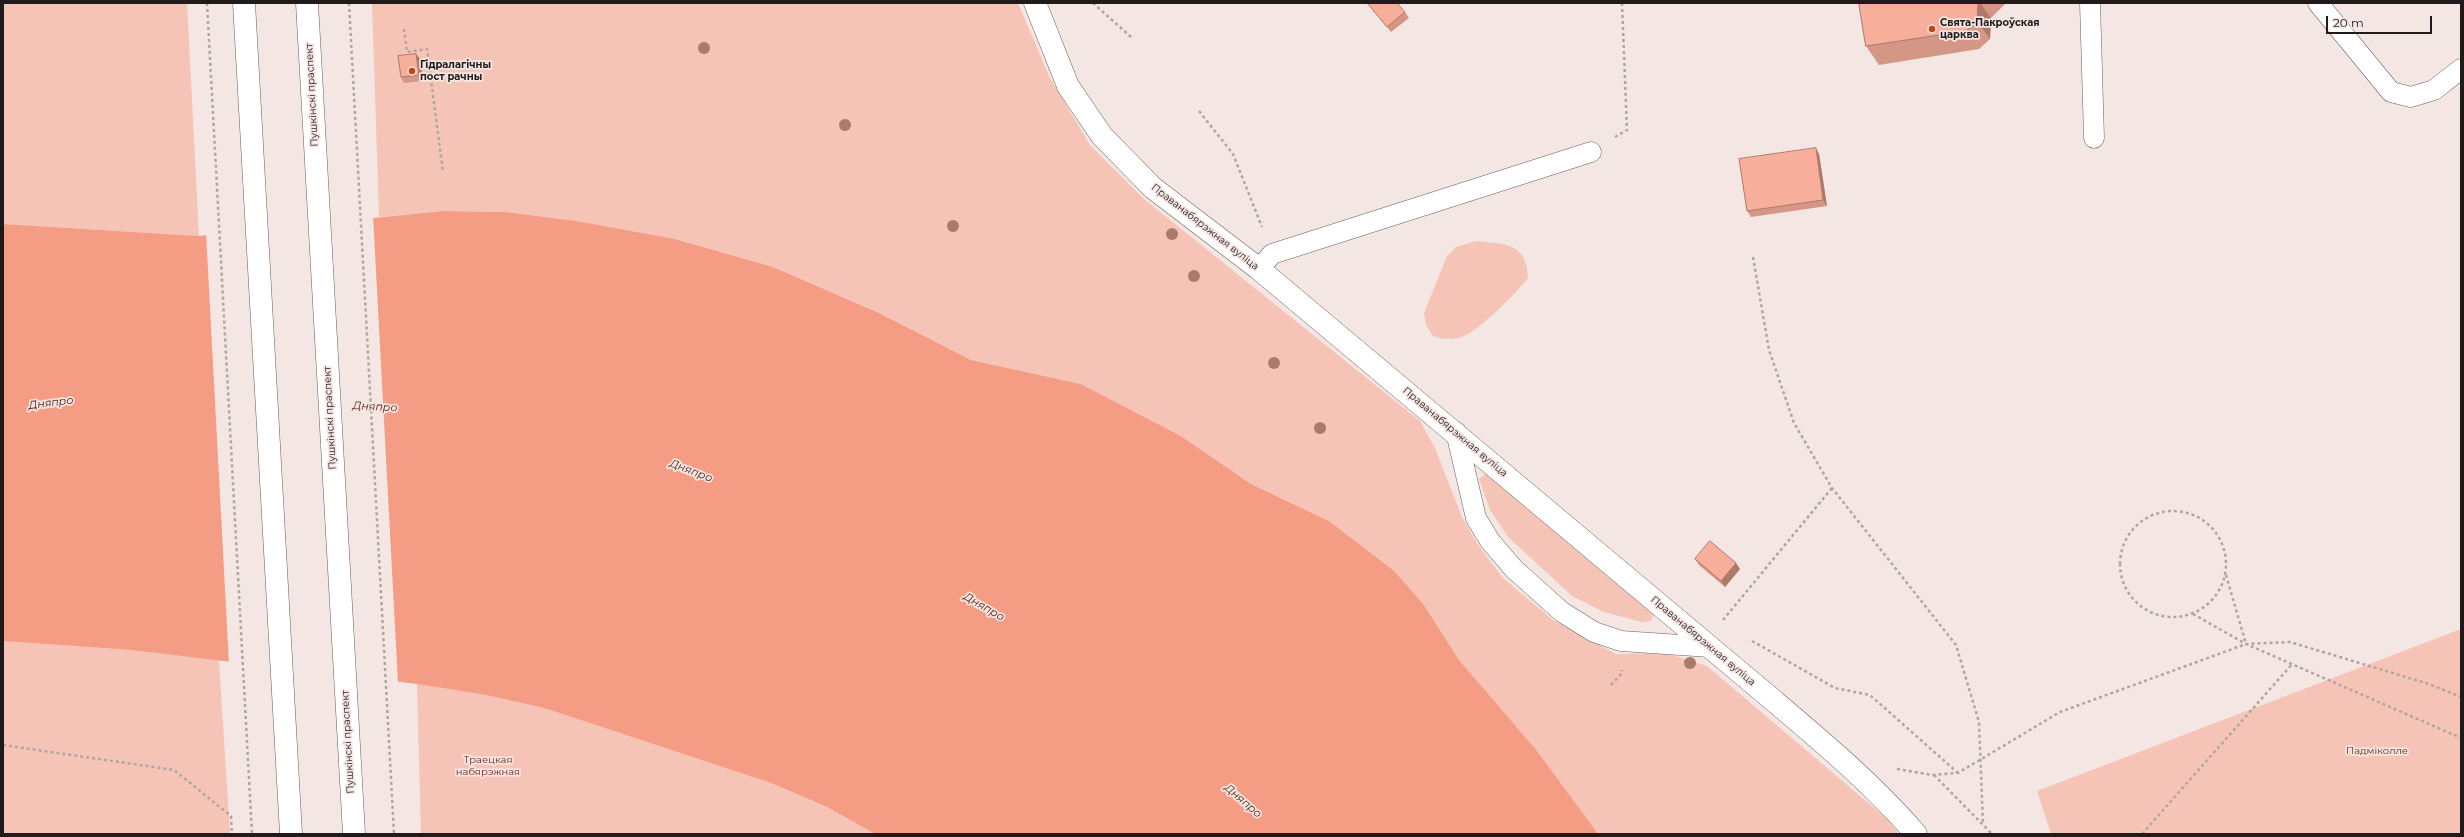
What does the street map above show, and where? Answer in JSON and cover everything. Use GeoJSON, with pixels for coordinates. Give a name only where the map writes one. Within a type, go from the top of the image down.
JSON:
{"type":"FeatureCollection","features":[{"type":"Feature","properties":{"kind":"main road"},"geometry":{"type":"LineString","coordinates":[[244,3],[291,834]]}},
{"type":"Feature","properties":{"kind":"main road","name":"Пушкінскі праспект"},"geometry":{"type":"LineString","coordinates":[[307,3],[354,834]]}},
{"type":"Feature","properties":{"kind":"main road","name":"Праванабярэжная вуліца"},"geometry":{"type":"LineString","coordinates":[[1035,3],[1068,86],[1102,136],[1153,188],[1266,261],[1456,432],[1845,761],[1893,808],[1916,834]]}},
{"type":"Feature","properties":{"kind":"lane"},"geometry":{"type":"LineString","coordinates":[[2090,3],[2094,138]]}},
{"type":"Feature","properties":{"kind":"lane"},"geometry":{"type":"LineString","coordinates":[[2318,3],[2390,92],[2412,97],[2434,90],[2461,69]]}},
{"type":"Feature","properties":{"kind":"lane"},"geometry":{"type":"LineString","coordinates":[[1266,261],[1591,152]]}},
{"type":"Feature","properties":{"kind":"lane"},"geometry":{"type":"LineString","coordinates":[[1456,432],[1476,518],[1490,541],[1514,569],[1562,612],[1594,632],[1621,641],[1703,641]]}},
{"type":"Feature","properties":{"kind":"path"},"geometry":{"type":"LineString","coordinates":[[207,3],[252,834]]}},
{"type":"Feature","properties":{"kind":"path"},"geometry":{"type":"LineString","coordinates":[[349,3],[394,834]]}},
{"type":"Feature","properties":{"kind":"path"},"geometry":{"type":"LineString","coordinates":[[1093,3],[1131,37]]}},
{"type":"Feature","properties":{"kind":"path"},"geometry":{"type":"LineString","coordinates":[[1591,152],[1627,130],[1622,3]]}},
{"type":"Feature","properties":{"kind":"path"},"geometry":{"type":"LineString","coordinates":[[404,29],[407,52],[427,49],[443,172]]}},
{"type":"Feature","properties":{"kind":"path"},"geometry":{"type":"LineString","coordinates":[[1199,111],[1233,154],[1266,261]]}},
{"type":"Feature","properties":{"kind":"path"},"geometry":{"type":"LineString","coordinates":[[1753,257],[1769,350],[1794,423],[1832,488],[1956,645],[1979,722],[1982,824]]}},
{"type":"Feature","properties":{"kind":"path"},"geometry":{"type":"LineString","coordinates":[[1703,641],[1720,623],[1832,488]]}},
{"type":"Feature","properties":{"kind":"path"},"geometry":{"type":"LineString","coordinates":[[2226,575],[2219,592],[2208,605],[2192,614],[2176,618],[2160,616],[2144,610],[2131,599],[2123,584],[2119,568],[2120,551],[2127,536],[2143,520],[2152,515],[2168,510],[2185,512],[2201,518],[2213,528],[2222,542],[2226,558],[2226,575],[2246,644]]}},
{"type":"Feature","properties":{"kind":"path"},"geometry":{"type":"LineString","coordinates":[[2192,614],[2246,644],[2461,738]]}},
{"type":"Feature","properties":{"kind":"path"},"geometry":{"type":"LineString","coordinates":[[1747,638],[1835,688],[1870,694],[1958,773]]}},
{"type":"Feature","properties":{"kind":"path"},"geometry":{"type":"LineString","coordinates":[[1889,768],[1933,775],[1958,773],[1979,759],[2060,712],[2246,644],[2290,642],[2429,684],[2461,697]]}},
{"type":"Feature","properties":{"kind":"path"},"geometry":{"type":"LineString","coordinates":[[2142,834],[2292,663]]}},
{"type":"Feature","properties":{"kind":"path"},"geometry":{"type":"LineString","coordinates":[[3,745],[174,770],[231,816],[232,834]]}},
{"type":"Feature","properties":{"kind":"path"},"geometry":{"type":"LineString","coordinates":[[1933,775],[1992,834]]}},
{"type":"Feature","properties":{"kind":"green space"},"geometry":{"type":"Polygon","coordinates":[[[3,3],[187,3],[199,236],[3,224],[3,3]]]}},
{"type":"Feature","properties":{"kind":"green space"},"geometry":{"type":"Polygon","coordinates":[[[372,3],[1018,3],[1050,78],[1090,145],[1144,199],[1420,421],[1435,448],[1462,517],[1478,545],[1503,578],[1553,620],[1616,654],[1666,653],[1707,666],[1886,818],[1899,834],[1598,834],[1459,660],[1424,605],[1329,521],[1251,484],[1181,436],[1081,384],[971,360],[879,313],[773,267],[675,239],[577,221],[505,212],[442,211],[379,217],[372,3]]]}},
{"type":"Feature","properties":{"kind":"green space"},"geometry":{"type":"Polygon","coordinates":[[[1476,241],[1505,245],[1519,251],[1524,257],[1527,266],[1528,278],[1498,310],[1471,332],[1460,338],[1452,339],[1433,336],[1426,325],[1424,313],[1447,256],[1456,247],[1476,241]]]}},
{"type":"Feature","properties":{"kind":"green space"},"geometry":{"type":"Polygon","coordinates":[[[1485,474],[1495,478],[1655,612],[1651,621],[1642,622],[1604,612],[1572,596],[1508,537],[1490,510],[1479,479],[1485,474]]]}},
{"type":"Feature","properties":{"kind":"green space","name":"Падміколле"},"geometry":{"type":"Polygon","coordinates":[[[2461,629],[2461,834],[2051,834],[2037,791],[2461,629]]]}},
{"type":"Feature","properties":{"kind":"green space"},"geometry":{"type":"Polygon","coordinates":[[[3,641],[131,650],[219,660],[230,834],[3,834],[3,641]]]}},
{"type":"Feature","properties":{"kind":"green space","name":"Траецкая набярэжная"},"geometry":{"type":"Polygon","coordinates":[[[417,684],[486,695],[544,708],[771,783],[827,807],[875,834],[421,834],[417,684]]]}},
{"type":"Feature","properties":{"kind":"water","name":"Дняпро"},"geometry":{"type":"Polygon","coordinates":[[[442,211],[505,212],[577,221],[675,239],[773,267],[879,313],[971,360],[1081,384],[1181,436],[1251,484],[1329,521],[1394,571],[1424,605],[1459,660],[1537,751],[1598,834],[875,834],[827,807],[771,783],[544,708],[486,695],[417,684],[131,650],[3,641],[3,224],[199,236],[442,211]]]}},
{"type":"Feature","properties":{"kind":"pier"},"geometry":{"type":"Polygon","coordinates":[[[373,215],[398,683],[229,664],[206,233],[373,215]]]}},
{"type":"Feature","properties":{"kind":"building"},"geometry":{"type":"Polygon","coordinates":[[[1397,3],[1405,12],[1387,27],[1368,4],[1397,3]]]}},
{"type":"Feature","properties":{"kind":"building"},"geometry":{"type":"Polygon","coordinates":[[[1859,3],[1978,3],[1977,21],[1966,31],[1866,46],[1859,3]]]}},
{"type":"Feature","properties":{"kind":"building"},"geometry":{"type":"Polygon","coordinates":[[[416,54],[419,75],[401,77],[398,56],[416,54]]]}},
{"type":"Feature","properties":{"kind":"building"},"geometry":{"type":"Polygon","coordinates":[[[1816,148],[1823,200],[1747,211],[1739,159],[1816,148]]]}},
{"type":"Feature","properties":{"kind":"building"},"geometry":{"type":"Polygon","coordinates":[[[1710,541],[1736,563],[1721,581],[1695,559],[1710,541]]]}},
{"type":"Feature","properties":{"kind":"place","name":"Свята-Пакроўская царква"},"geometry":{"type":"Point","coordinates":[1932,29]}},
{"type":"Feature","properties":{"kind":"place","name":"Гідралагічны пост рачны"},"geometry":{"type":"Point","coordinates":[412,71]}}]}
